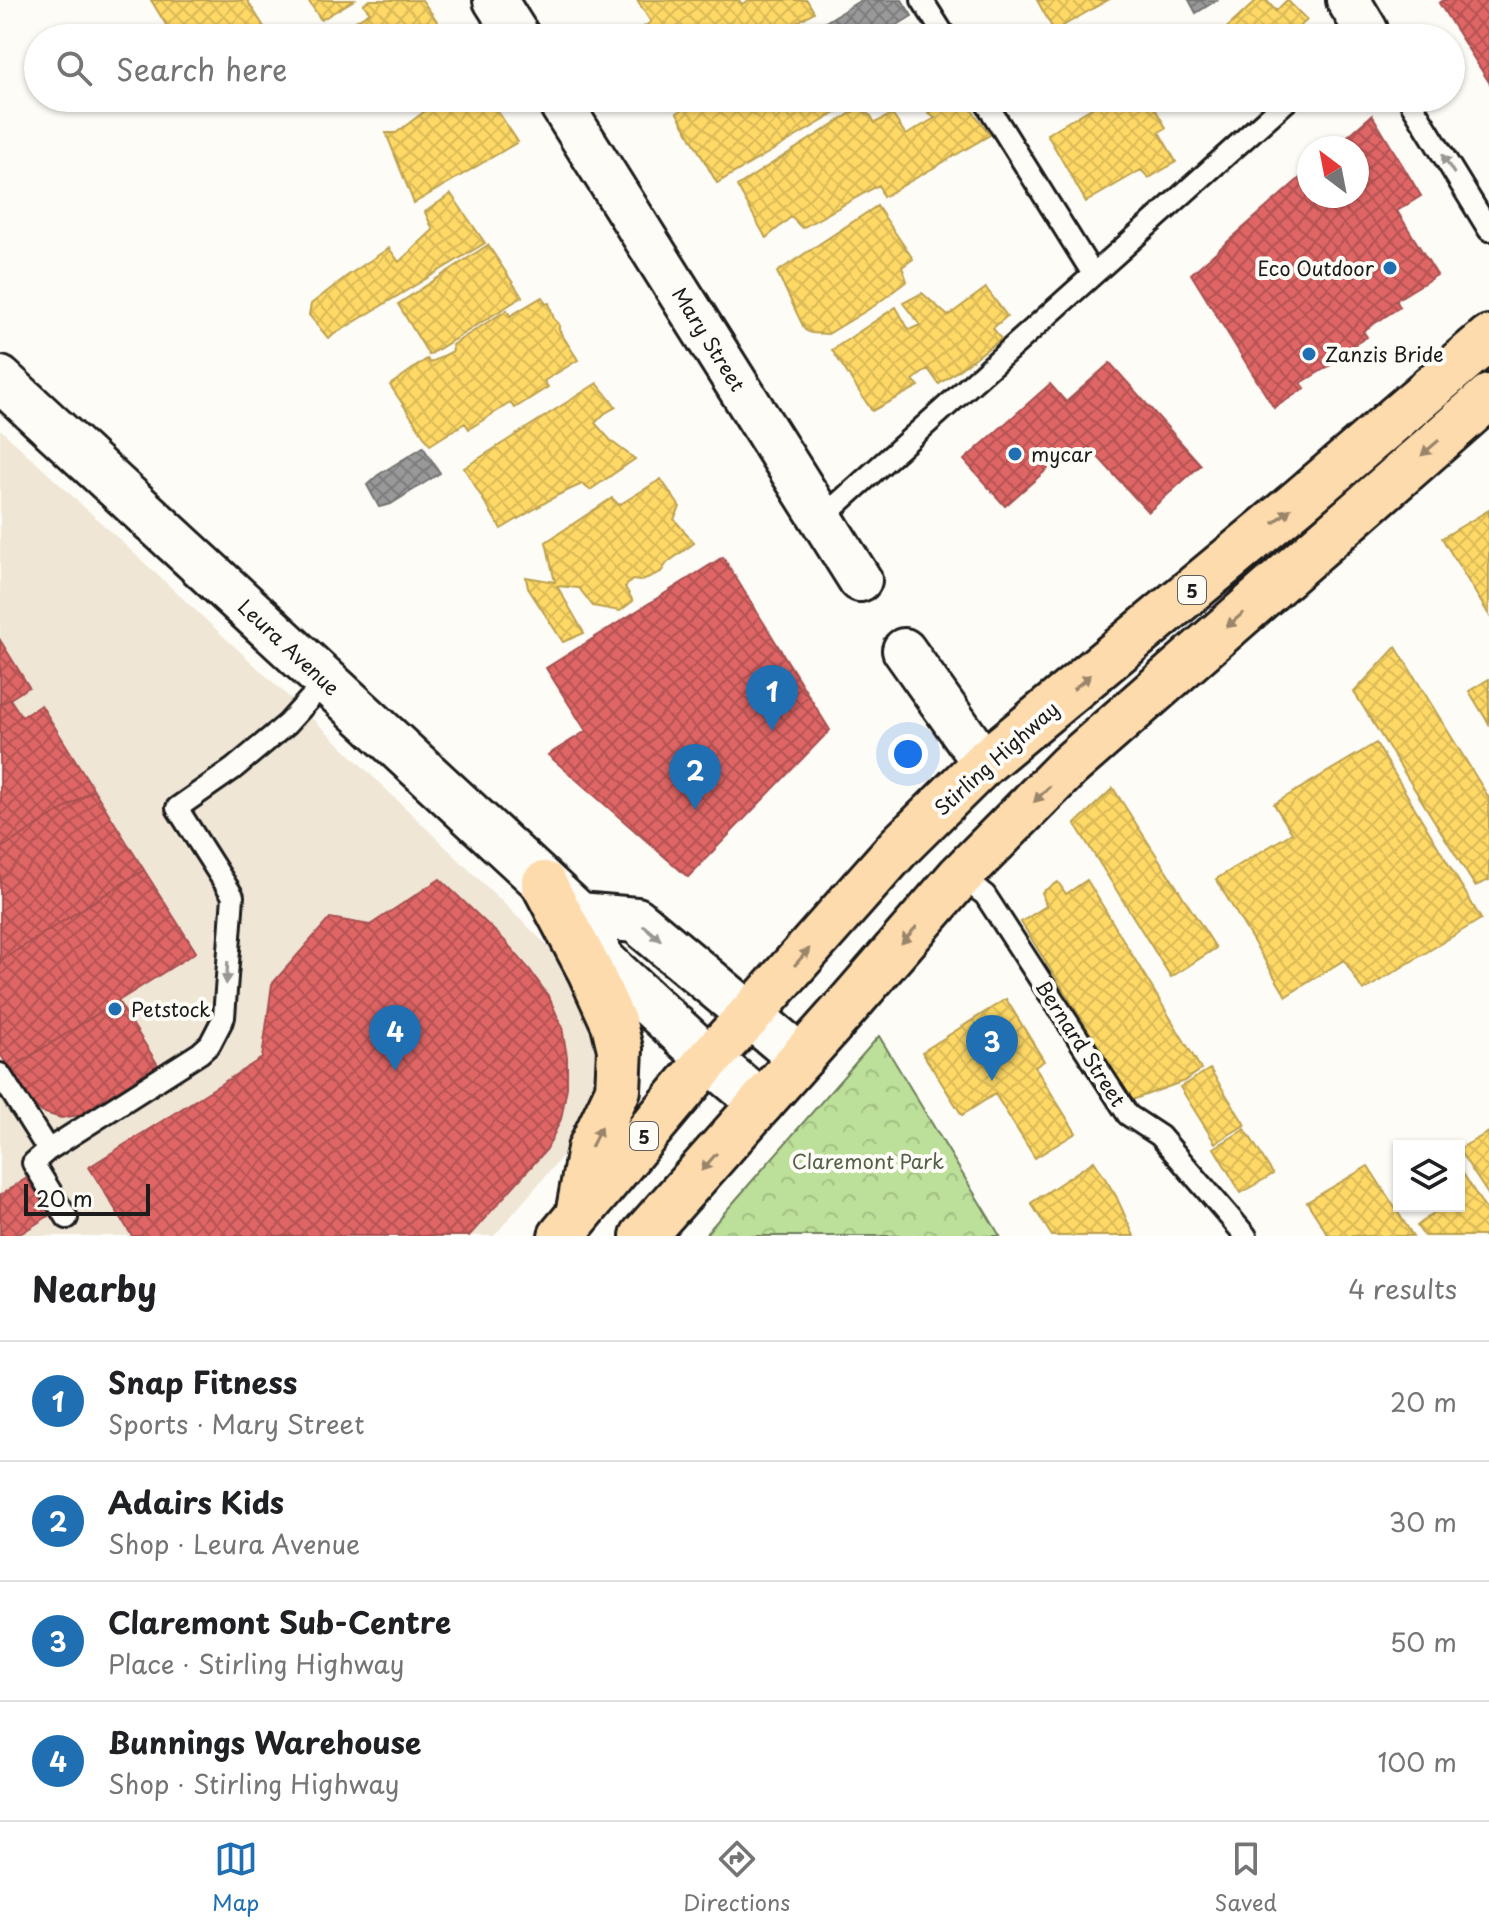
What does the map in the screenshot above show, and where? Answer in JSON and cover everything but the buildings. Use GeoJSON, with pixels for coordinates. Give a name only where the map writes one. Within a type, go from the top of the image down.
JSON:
{"type":"FeatureCollection","features":[{"type":"Feature","properties":{"kind":"highway","name":"Stirling Highway"},"geometry":{"type":"LineString","coordinates":[[570,1224],[709,1059],[899,847],[984,763],[1298,502],[1489,338]]}},
{"type":"Feature","properties":{"kind":"highway"},"geometry":{"type":"LineString","coordinates":[[643,1236],[960,876],[1069,766],[1489,397]]}},
{"type":"Feature","properties":{"kind":"highway"},"geometry":{"type":"LineString","coordinates":[[544,884],[590,971],[614,1024],[620,1049],[618,1090],[590,1149],[570,1224]]}},
{"type":"Feature","properties":{"kind":"main road","name":"Leura Avenue"},"geometry":{"type":"LineString","coordinates":[[0,379],[579,915],[603,961],[761,1103]]}},
{"type":"Feature","properties":{"kind":"main road"},"geometry":{"type":"LineString","coordinates":[[579,915],[636,920],[801,1058]]}},
{"type":"Feature","properties":{"kind":"street"},"geometry":{"type":"LineString","coordinates":[[495,0],[510,24]]}},
{"type":"Feature","properties":{"kind":"street","name":"Mary Street"},"geometry":{"type":"LineString","coordinates":[[566,112],[860,580]]}},
{"type":"Feature","properties":{"kind":"street"},"geometry":{"type":"LineString","coordinates":[[904,650],[984,763]]}},
{"type":"Feature","properties":{"kind":"lane"},"geometry":{"type":"LineString","coordinates":[[922,0],[937,24]]}},
{"type":"Feature","properties":{"kind":"lane"},"geometry":{"type":"LineString","coordinates":[[992,112],[1093,274]]}},
{"type":"Feature","properties":{"kind":"lane"},"geometry":{"type":"LineString","coordinates":[[822,518],[1274,112]]}},
{"type":"Feature","properties":{"kind":"lane"},"geometry":{"type":"LineString","coordinates":[[1417,112],[1489,230]]}},
{"type":"Feature","properties":{"kind":"lane"},"geometry":{"type":"LineString","coordinates":[[67,1218],[33,1163],[48,1150],[188,1061],[210,1044],[224,1017],[233,896],[177,808],[233,769],[287,724],[326,681]]}},
{"type":"Feature","properties":{"kind":"lane","name":"Bernard Street"},"geometry":{"type":"LineString","coordinates":[[960,876],[985,895],[1128,1115],[1160,1136],[1246,1236]]}},
{"type":"Feature","properties":{"kind":"lane"},"geometry":{"type":"LineString","coordinates":[[0,1074],[48,1150]]}},
{"type":"Feature","properties":{"kind":"shaded area"},"geometry":{"type":"Polygon","coordinates":[[[0,429],[331,736],[554,952],[585,996],[607,1075],[572,1145],[494,1236],[0,1236],[0,429]]]}},
{"type":"Feature","properties":{"kind":"green space","name":"Claremont Park"},"geometry":{"type":"Polygon","coordinates":[[[879,1036],[1000,1236],[704,1236],[879,1036]]]}},
{"type":"Feature","properties":{"kind":"place","name":"Eco Outdoor"},"geometry":{"type":"Point","coordinates":[1390,268]}},
{"type":"Feature","properties":{"kind":"place","name":"Zanzis Bride"},"geometry":{"type":"Point","coordinates":[1309,354]}},
{"type":"Feature","properties":{"kind":"place","name":"mycar"},"geometry":{"type":"Point","coordinates":[1015,454]}},
{"type":"Feature","properties":{"kind":"place","name":"Snap Fitness"},"geometry":{"type":"Point","coordinates":[772,731]}},
{"type":"Feature","properties":{"kind":"place","name":"Adairs Kids"},"geometry":{"type":"Point","coordinates":[695,810]}},
{"type":"Feature","properties":{"kind":"place","name":"Petstock"},"geometry":{"type":"Point","coordinates":[115,1009]}},
{"type":"Feature","properties":{"kind":"place","name":"Bunnings Warehouse"},"geometry":{"type":"Point","coordinates":[395,1071]}},
{"type":"Feature","properties":{"kind":"place","name":"Claremont Sub-Centre"},"geometry":{"type":"Point","coordinates":[992,1081]}}]}
